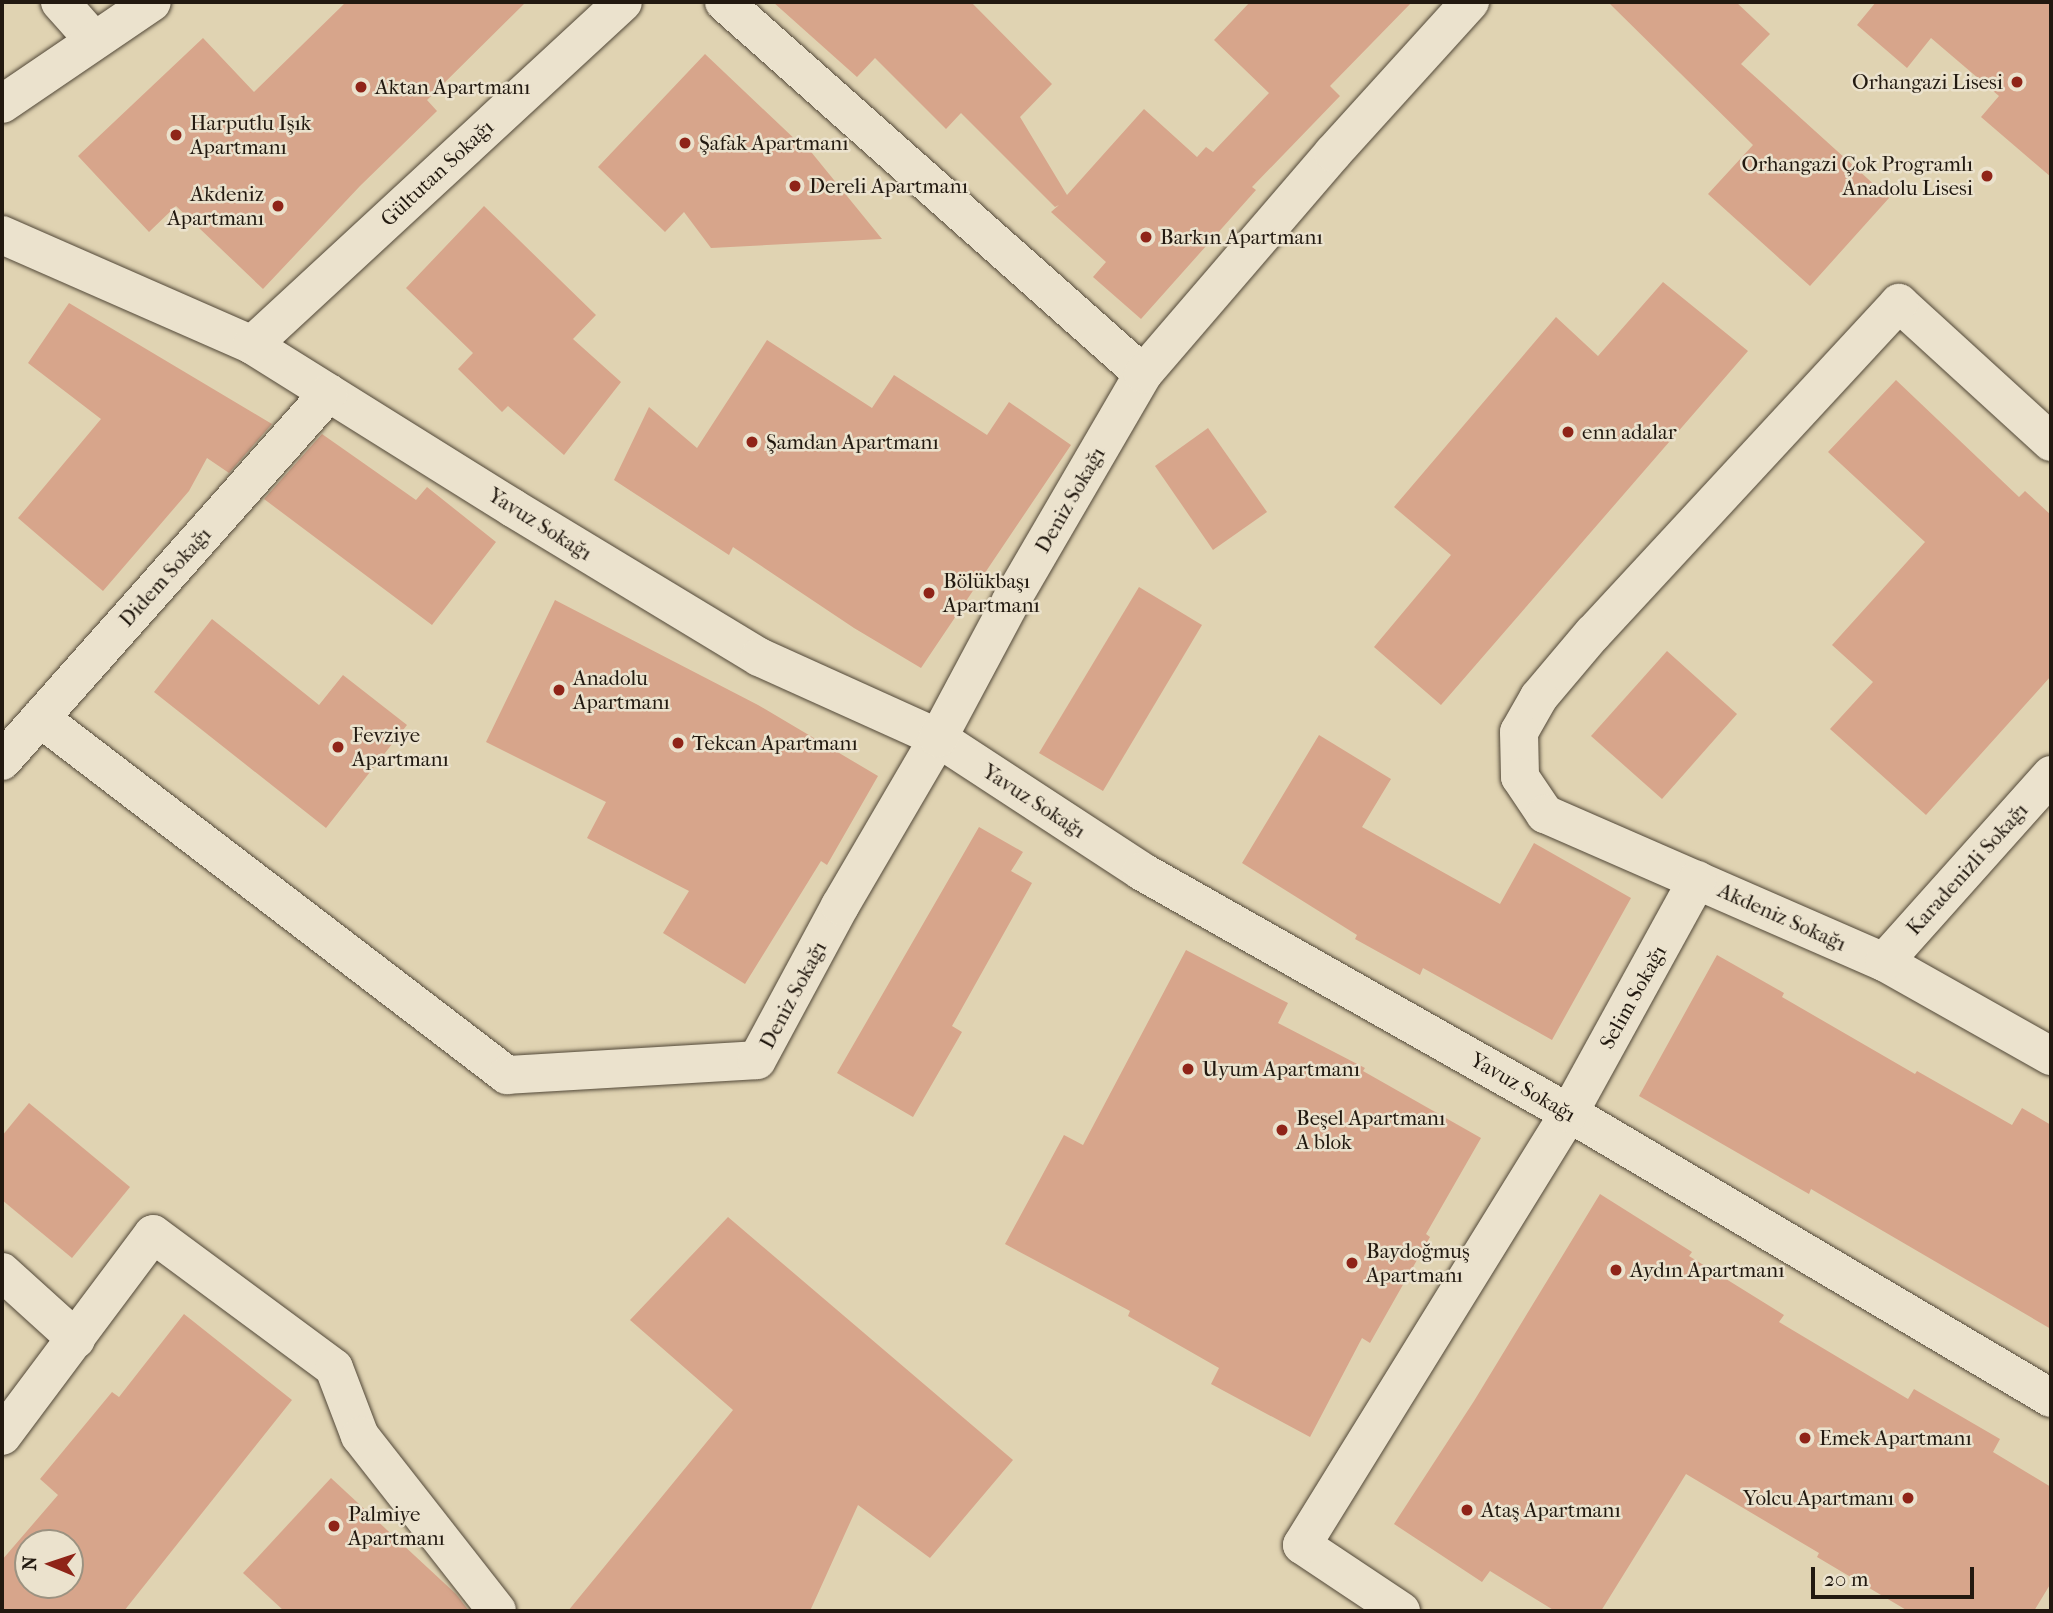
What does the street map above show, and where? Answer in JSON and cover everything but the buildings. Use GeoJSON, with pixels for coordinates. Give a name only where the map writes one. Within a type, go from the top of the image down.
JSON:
{"type":"FeatureCollection","features":[{"type":"Feature","properties":{"kind":"street"},"geometry":{"type":"LineString","coordinates":[[60,2],[93,39]]}},
{"type":"Feature","properties":{"kind":"street"},"geometry":{"type":"LineString","coordinates":[[2,104],[93,39],[152,2]]}},
{"type":"Feature","properties":{"kind":"street","name":"Gültutan Sokağı"},"geometry":{"type":"LineString","coordinates":[[252,345],[623,2]]}},
{"type":"Feature","properties":{"kind":"street"},"geometry":{"type":"LineString","coordinates":[[724,2],[1143,374]]}},
{"type":"Feature","properties":{"kind":"street","name":"Deniz Sokağı"},"geometry":{"type":"LineString","coordinates":[[40,718],[507,1075],[757,1059],[840,906],[938,738],[1011,601],[1143,374],[1333,153],[1469,2]]}},
{"type":"Feature","properties":{"kind":"street","name":"Yavuz Sokağı"},"geometry":{"type":"LineString","coordinates":[[2,235],[252,345],[760,657],[938,738],[1141,872],[1569,1113],[2051,1398]]}},
{"type":"Feature","properties":{"kind":"street","name":"Akdeniz Sokağı"},"geometry":{"type":"LineString","coordinates":[[2051,442],[1899,303],[1593,633],[1539,697],[1519,733],[1520,777],[1545,814],[1884,962],[2051,1056]]}},
{"type":"Feature","properties":{"kind":"street","name":"Didem Sokağı"},"geometry":{"type":"LineString","coordinates":[[2,761],[329,393]]}},
{"type":"Feature","properties":{"kind":"street","name":"Karadenizli Sokağı"},"geometry":{"type":"LineString","coordinates":[[1884,962],[2051,775]]}},
{"type":"Feature","properties":{"kind":"street","name":"Selim Sokağı"},"geometry":{"type":"LineString","coordinates":[[1401,1611],[1302,1545],[1569,1113],[1697,880]]}},
{"type":"Feature","properties":{"kind":"street"},"geometry":{"type":"LineString","coordinates":[[2,1436],[153,1234],[334,1367],[360,1436],[497,1611]]}},
{"type":"Feature","properties":{"kind":"street"},"geometry":{"type":"LineString","coordinates":[[2,1272],[76,1339]]}},
{"type":"Feature","properties":{"kind":"place","name":"Orhangazi Lisesi"},"geometry":{"type":"Point","coordinates":[2017,82]}},
{"type":"Feature","properties":{"kind":"place","name":"Aktan Apartmanı"},"geometry":{"type":"Point","coordinates":[361,87]}},
{"type":"Feature","properties":{"kind":"place","name":"Harputlu Işık Apartmanı"},"geometry":{"type":"Point","coordinates":[176,135]}},
{"type":"Feature","properties":{"kind":"place","name":"Şafak Apartmanı"},"geometry":{"type":"Point","coordinates":[685,143]}},
{"type":"Feature","properties":{"kind":"place","name":"Orhangazi Çok Programlı Anadolu Lisesi"},"geometry":{"type":"Point","coordinates":[1987,176]}},
{"type":"Feature","properties":{"kind":"place","name":"Dereli Apartmanı"},"geometry":{"type":"Point","coordinates":[795,186]}},
{"type":"Feature","properties":{"kind":"place","name":"Akdeniz Apartmanı"},"geometry":{"type":"Point","coordinates":[278,206]}},
{"type":"Feature","properties":{"kind":"place","name":"Barkın Apartmanı"},"geometry":{"type":"Point","coordinates":[1146,237]}},
{"type":"Feature","properties":{"kind":"place","name":"enn adalar"},"geometry":{"type":"Point","coordinates":[1568,432]}},
{"type":"Feature","properties":{"kind":"place","name":"Şamdan Apartmanı"},"geometry":{"type":"Point","coordinates":[752,442]}},
{"type":"Feature","properties":{"kind":"place","name":"Bölükbaşı Apartmanı"},"geometry":{"type":"Point","coordinates":[929,593]}},
{"type":"Feature","properties":{"kind":"place","name":"Anadolu Apartmanı"},"geometry":{"type":"Point","coordinates":[559,690]}},
{"type":"Feature","properties":{"kind":"place","name":"Tekcan Apartmanı"},"geometry":{"type":"Point","coordinates":[678,743]}},
{"type":"Feature","properties":{"kind":"place","name":"Fevziye Apartmanı"},"geometry":{"type":"Point","coordinates":[338,747]}},
{"type":"Feature","properties":{"kind":"place","name":"Uyum Apartmanı"},"geometry":{"type":"Point","coordinates":[1188,1069]}},
{"type":"Feature","properties":{"kind":"place","name":"Beşel Apartmanı A blok"},"geometry":{"type":"Point","coordinates":[1282,1130]}},
{"type":"Feature","properties":{"kind":"place","name":"Baydoğmuş Apartmanı"},"geometry":{"type":"Point","coordinates":[1352,1263]}},
{"type":"Feature","properties":{"kind":"place","name":"Aydın Apartmanı"},"geometry":{"type":"Point","coordinates":[1616,1270]}},
{"type":"Feature","properties":{"kind":"place","name":"Emek Apartmanı"},"geometry":{"type":"Point","coordinates":[1805,1438]}},
{"type":"Feature","properties":{"kind":"place","name":"Yolcu Apartmanı"},"geometry":{"type":"Point","coordinates":[1908,1498]}},
{"type":"Feature","properties":{"kind":"place","name":"Ataş Apartmanı"},"geometry":{"type":"Point","coordinates":[1467,1510]}},
{"type":"Feature","properties":{"kind":"place","name":"Palmiye Apartmanı"},"geometry":{"type":"Point","coordinates":[334,1526]}}]}
